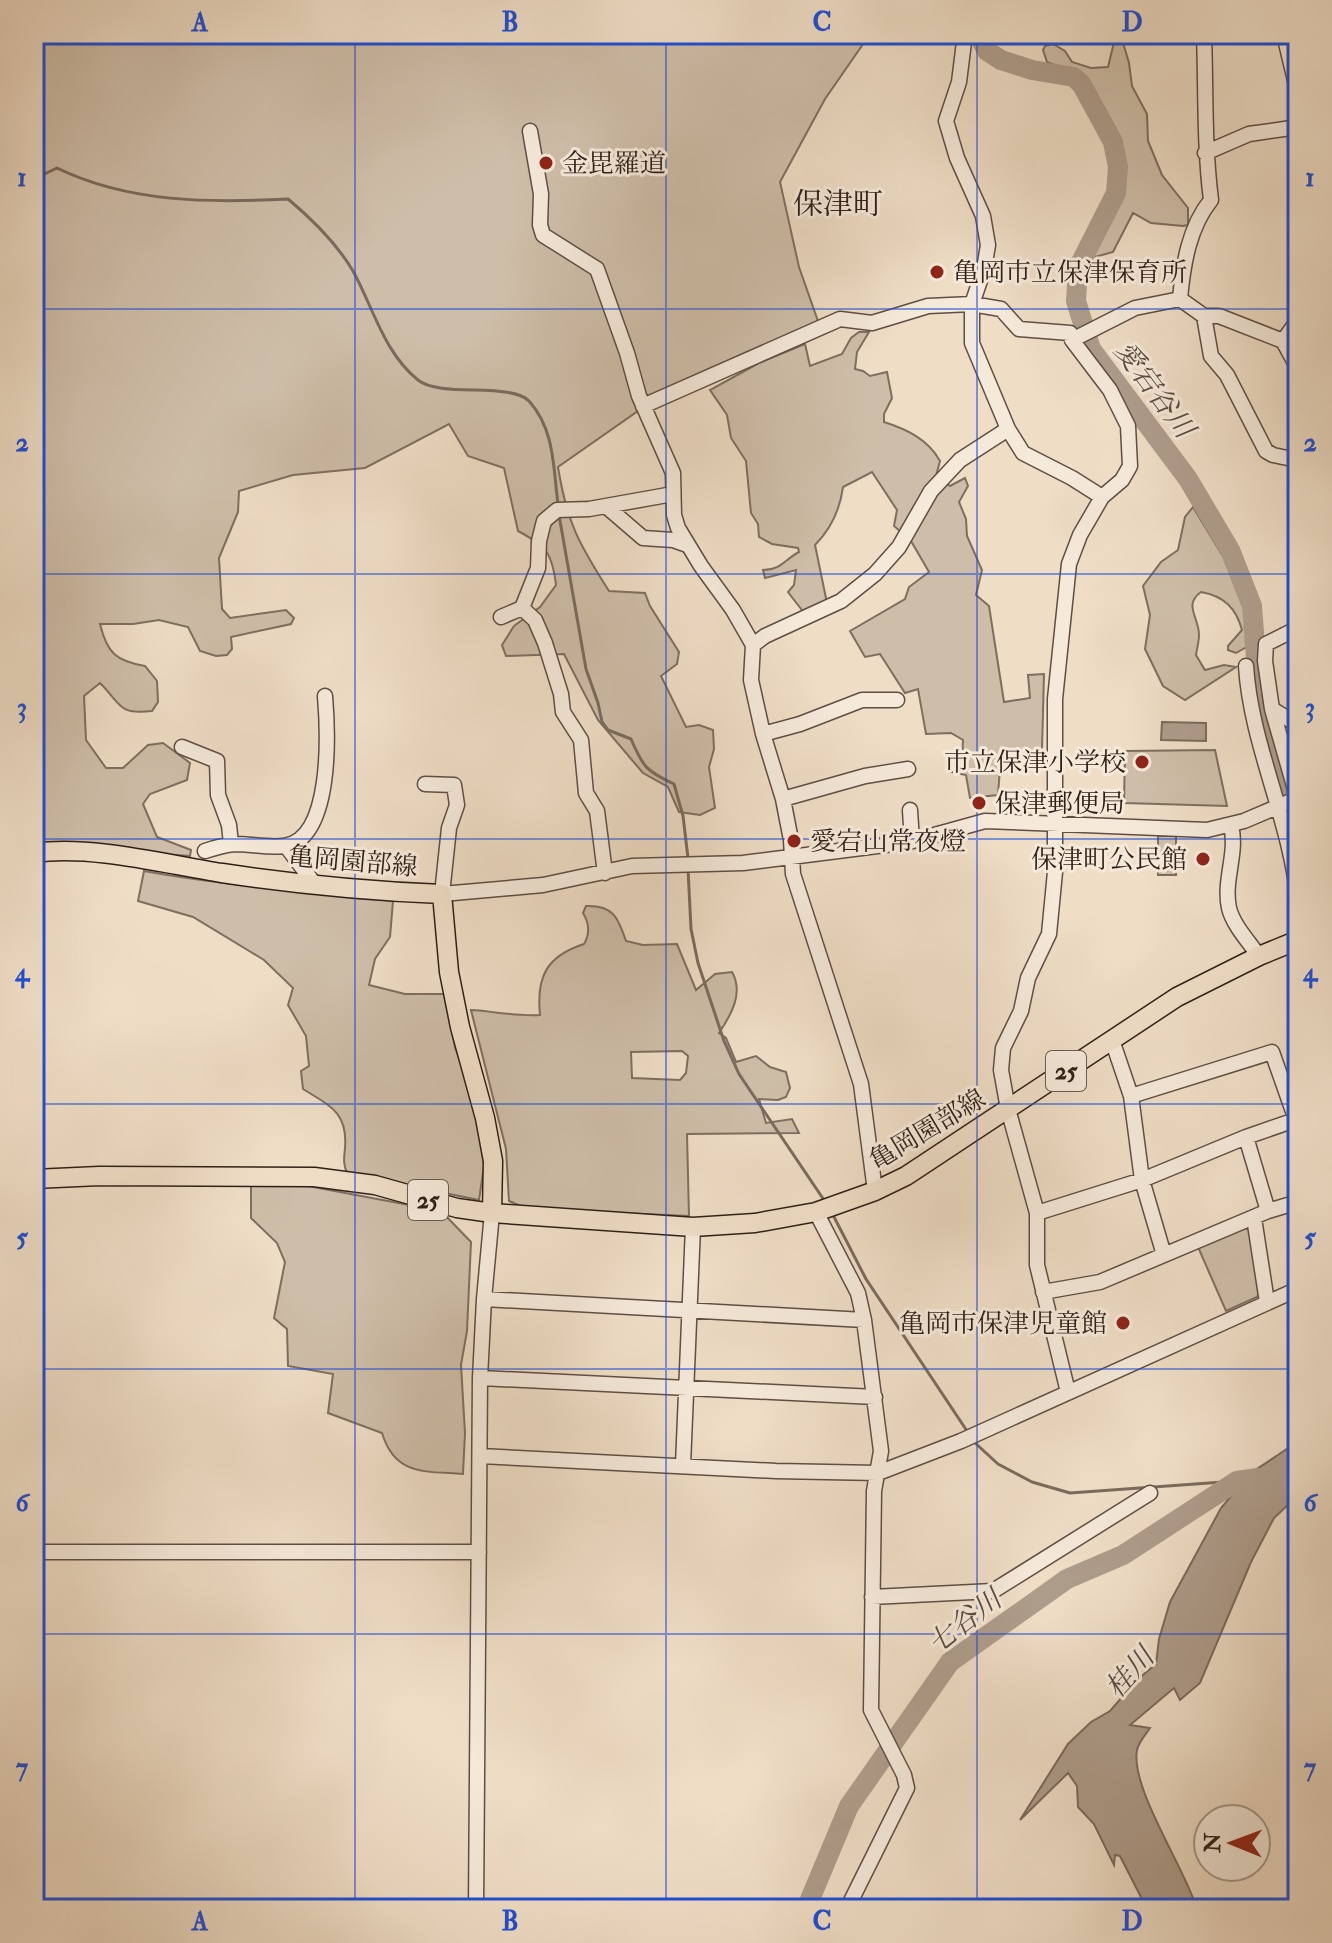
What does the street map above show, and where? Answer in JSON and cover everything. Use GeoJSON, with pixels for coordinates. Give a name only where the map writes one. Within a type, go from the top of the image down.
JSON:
{"type":"FeatureCollection","features":[{"type":"Feature","properties":{"kind":"main road","name":"亀岡園部線"},"geometry":{"type":"LineString","coordinates":[[34,853],[133,857],[316,886],[442,894],[449,972],[460,1027],[483,1107],[493,1161],[492,1213]]}},
{"type":"Feature","properties":{"kind":"main road","name":"亀岡園部線"},"geometry":{"type":"LineString","coordinates":[[34,1179],[99,1176],[314,1177],[375,1185],[457,1208],[492,1213],[693,1227],[755,1223],[824,1209],[906,1176],[1177,997],[1298,940]]}},
{"type":"Feature","properties":{"kind":"street"},"geometry":{"type":"LineString","coordinates":[[965,34],[959,82],[946,121],[957,158],[983,216],[988,245],[984,269],[972,304],[972,343],[1008,429],[1023,453],[1102,497]]}},
{"type":"Feature","properties":{"kind":"street"},"geometry":{"type":"LineString","coordinates":[[1180,299],[1189,246],[1199,218],[1211,200],[1205,153],[1204,34]]}},
{"type":"Feature","properties":{"kind":"street"},"geometry":{"type":"LineString","coordinates":[[1298,38],[1287,34],[1286,43],[1298,93]]}},
{"type":"Feature","properties":{"kind":"street"},"geometry":{"type":"LineString","coordinates":[[1205,153],[1249,134],[1298,127]]}},
{"type":"Feature","properties":{"kind":"street"},"geometry":{"type":"LineString","coordinates":[[530,131],[541,194],[540,225],[543,235],[597,269],[643,406],[673,473],[674,515],[687,545],[733,610],[753,645],[751,680],[763,734],[783,799],[791,840],[793,874],[861,1084],[875,1191]]}},
{"type":"Feature","properties":{"kind":"street"},"geometry":{"type":"LineString","coordinates":[[1075,338],[1135,308],[1180,299],[1204,316],[1219,316],[1283,341],[1296,362]]}},
{"type":"Feature","properties":{"kind":"street"},"geometry":{"type":"LineString","coordinates":[[643,406],[840,319],[872,323],[928,306],[972,304],[1001,309],[1019,329],[1070,333],[1110,390],[1128,426],[1130,466],[1122,480],[1102,497],[1080,535],[1069,564],[1055,699],[1055,872],[1049,934],[1028,978],[1021,1011],[1003,1048],[1001,1070],[1008,1109],[1037,1213],[1037,1265],[1068,1392]]}},
{"type":"Feature","properties":{"kind":"street"},"geometry":{"type":"LineString","coordinates":[[1204,316],[1211,356],[1227,375],[1266,451],[1298,461]]}},
{"type":"Feature","properties":{"kind":"street"},"geometry":{"type":"LineString","coordinates":[[1283,341],[1298,320]]}},
{"type":"Feature","properties":{"kind":"street"},"geometry":{"type":"LineString","coordinates":[[753,645],[765,636],[841,601],[875,574],[899,547],[931,491],[960,460],[1008,429]]}},
{"type":"Feature","properties":{"kind":"street"},"geometry":{"type":"LineString","coordinates":[[501,617],[522,608],[538,568],[539,541],[544,521],[557,510],[607,507],[673,494]]}},
{"type":"Feature","properties":{"kind":"street"},"geometry":{"type":"LineString","coordinates":[[607,507],[643,538],[673,540],[687,545]]}},
{"type":"Feature","properties":{"kind":"street"},"geometry":{"type":"LineString","coordinates":[[522,608],[535,620],[561,694],[563,712],[581,740],[584,783],[597,811],[605,873]]}},
{"type":"Feature","properties":{"kind":"street"},"geometry":{"type":"LineString","coordinates":[[1298,628],[1266,644],[1268,687],[1292,801],[1298,900]]}},
{"type":"Feature","properties":{"kind":"street"},"geometry":{"type":"LineString","coordinates":[[1246,666],[1248,698],[1292,801]]}},
{"type":"Feature","properties":{"kind":"street"},"geometry":{"type":"LineString","coordinates":[[205,851],[231,844],[286,846],[302,837],[316,820],[329,737],[325,696]]}},
{"type":"Feature","properties":{"kind":"street"},"geometry":{"type":"LineString","coordinates":[[763,734],[800,724],[862,700],[897,700]]}},
{"type":"Feature","properties":{"kind":"street"},"geometry":{"type":"LineString","coordinates":[[1272,709],[1298,725]]}},
{"type":"Feature","properties":{"kind":"street"},"geometry":{"type":"LineString","coordinates":[[182,747],[217,761],[218,795],[229,825],[231,844]]}},
{"type":"Feature","properties":{"kind":"street"},"geometry":{"type":"LineString","coordinates":[[783,799],[852,779],[908,769]]}},
{"type":"Feature","properties":{"kind":"street"},"geometry":{"type":"LineString","coordinates":[[425,784],[454,785],[457,805],[449,828],[442,894],[543,885],[632,866],[743,863],[912,841],[985,821],[1207,830],[1231,826],[1292,801]]}},
{"type":"Feature","properties":{"kind":"street"},"geometry":{"type":"LineString","coordinates":[[910,810],[912,841]]}},
{"type":"Feature","properties":{"kind":"street"},"geometry":{"type":"LineString","coordinates":[[1231,826],[1234,839],[1229,909],[1259,956]]}},
{"type":"Feature","properties":{"kind":"street"},"geometry":{"type":"LineString","coordinates":[[286,846],[316,886]]}},
{"type":"Feature","properties":{"kind":"street"},"geometry":{"type":"LineString","coordinates":[[1112,1040],[1131,1096],[1142,1180],[1164,1255]]}},
{"type":"Feature","properties":{"kind":"street"},"geometry":{"type":"LineString","coordinates":[[1037,1213],[1142,1180],[1246,1137],[1297,1120],[1272,1052],[1131,1096]]}},
{"type":"Feature","properties":{"kind":"street"},"geometry":{"type":"LineString","coordinates":[[1246,1137],[1261,1214],[1267,1302]]}},
{"type":"Feature","properties":{"kind":"street"},"geometry":{"type":"LineString","coordinates":[[1043,1292],[1100,1282],[1261,1214],[1298,1202]]}},
{"type":"Feature","properties":{"kind":"street"},"geometry":{"type":"LineString","coordinates":[[824,1209],[858,1293],[881,1451],[874,1491],[871,1710],[904,1775],[907,1788],[847,1909]]}},
{"type":"Feature","properties":{"kind":"street"},"geometry":{"type":"LineString","coordinates":[[476,1909],[480,1378],[492,1213]]}},
{"type":"Feature","properties":{"kind":"street"},"geometry":{"type":"LineString","coordinates":[[683,1465],[693,1227]]}},
{"type":"Feature","properties":{"kind":"street"},"geometry":{"type":"LineString","coordinates":[[480,1456],[878,1473],[961,1441],[1298,1289]]}},
{"type":"Feature","properties":{"kind":"street"},"geometry":{"type":"LineString","coordinates":[[484,1299],[864,1320]]}},
{"type":"Feature","properties":{"kind":"street"},"geometry":{"type":"LineString","coordinates":[[480,1378],[875,1397]]}},
{"type":"Feature","properties":{"kind":"street"},"geometry":{"type":"LineString","coordinates":[[872,1597],[993,1591],[1150,1493]]}},
{"type":"Feature","properties":{"kind":"street"},"geometry":{"type":"LineString","coordinates":[[34,1552],[479,1552]]}},
{"type":"Feature","properties":{"kind":"shaded area"},"geometry":{"type":"Polygon","coordinates":[[[34,34],[870,34],[825,99],[780,182],[799,267],[819,324],[671,388],[558,467],[576,532],[609,591],[645,593],[679,652],[677,664],[661,676],[686,727],[699,725],[713,730],[714,749],[709,767],[715,808],[700,815],[679,812],[668,787],[643,773],[598,720],[564,654],[506,656],[502,645],[514,626],[540,607],[556,585],[552,565],[541,546],[518,531],[504,468],[468,456],[449,424],[365,468],[293,475],[239,491],[238,512],[219,558],[222,609],[230,618],[286,610],[294,618],[291,624],[231,637],[232,649],[227,655],[216,656],[200,651],[188,627],[159,620],[100,624],[114,654],[145,666],[157,681],[158,702],[152,711],[126,710],[100,683],[84,696],[86,740],[106,768],[123,768],[148,745],[163,743],[190,763],[187,780],[150,794],[143,804],[157,837],[191,850],[190,856],[34,845],[34,34]]]}},
{"type":"Feature","properties":{"kind":"shaded area"},"geometry":{"type":"Polygon","coordinates":[[[1116,34],[1125,34],[1124,46],[1132,86],[1147,114],[1148,141],[1162,175],[1188,208],[1188,225],[1151,223],[1133,213],[1113,252],[1084,260],[1078,256],[1078,250],[1093,235],[1100,211],[1106,206],[1113,186],[1124,183],[1126,179],[1097,102],[1075,73],[1047,62],[1043,50],[1045,46],[1053,44],[1065,51],[1072,62],[1091,68],[1108,67],[1116,34]]]}},
{"type":"Feature","properties":{"kind":"shaded area"},"geometry":{"type":"Polygon","coordinates":[[[859,332],[869,332],[857,352],[855,369],[870,376],[887,372],[892,398],[884,414],[884,422],[923,441],[940,461],[936,476],[950,486],[965,478],[968,486],[959,502],[966,519],[967,536],[982,570],[976,595],[989,606],[1004,702],[1030,698],[1028,675],[1044,674],[1042,750],[1020,754],[1013,768],[1000,768],[998,795],[970,798],[966,775],[951,772],[951,764],[962,761],[963,740],[951,733],[926,734],[918,689],[905,693],[880,654],[865,657],[850,631],[905,599],[909,587],[929,572],[911,541],[894,526],[897,510],[872,472],[843,487],[834,518],[815,545],[827,603],[805,614],[788,592],[794,585],[796,570],[765,578],[763,570],[778,566],[799,552],[798,548],[772,544],[759,537],[758,524],[751,513],[746,461],[731,438],[727,415],[710,390],[759,363],[805,344],[810,366],[842,354],[851,338],[859,332]]]}},
{"type":"Feature","properties":{"kind":"shaded area"},"geometry":{"type":"Polygon","coordinates":[[[1193,507],[1238,581],[1250,623],[1252,644],[1236,653],[1228,650],[1242,630],[1236,615],[1222,600],[1201,592],[1192,607],[1199,635],[1196,655],[1205,670],[1224,665],[1236,667],[1185,700],[1163,686],[1145,649],[1150,615],[1143,586],[1161,562],[1178,550],[1185,517],[1193,507]]]}},
{"type":"Feature","properties":{"kind":"shaded area"},"geometry":{"type":"Polygon","coordinates":[[[1162,722],[1206,723],[1206,741],[1161,740],[1162,722]]]}},
{"type":"Feature","properties":{"kind":"shaded area"},"geometry":{"type":"Polygon","coordinates":[[[1215,750],[1227,806],[1124,803],[1125,751],[1215,750]]]}},
{"type":"Feature","properties":{"kind":"shaded area"},"geometry":{"type":"Polygon","coordinates":[[[1158,836],[1176,836],[1176,875],[1158,875],[1158,836]]]}},
{"type":"Feature","properties":{"kind":"shaded area"},"geometry":{"type":"Polygon","coordinates":[[[144,871],[393,901],[390,937],[375,959],[369,985],[405,994],[444,994],[455,1047],[476,1108],[484,1166],[479,1200],[347,1173],[344,1126],[340,1118],[329,1106],[303,1089],[301,1071],[309,1066],[306,1036],[288,1005],[293,988],[264,960],[193,917],[138,901],[144,871]]]}},
{"type":"Feature","properties":{"kind":"shaded area"},"geometry":{"type":"Polygon","coordinates":[[[586,906],[608,910],[617,919],[626,941],[643,945],[677,944],[696,990],[715,974],[732,972],[736,996],[732,1011],[719,1033],[726,1038],[736,1062],[756,1056],[770,1067],[786,1072],[790,1088],[786,1097],[778,1100],[759,1099],[766,1123],[792,1119],[799,1133],[687,1134],[689,1216],[528,1209],[509,1201],[506,1149],[471,1010],[540,1015],[540,989],[547,969],[561,955],[584,944],[586,940],[588,928],[583,913],[586,906]],[[682,1051],[631,1052],[632,1078],[680,1080],[686,1073],[688,1056],[682,1051]]]}},
{"type":"Feature","properties":{"kind":"shaded area"},"geometry":{"type":"Polygon","coordinates":[[[251,1185],[308,1186],[441,1211],[471,1242],[467,1331],[461,1365],[465,1433],[463,1474],[424,1471],[403,1464],[388,1447],[382,1433],[328,1413],[333,1374],[288,1366],[287,1329],[274,1318],[285,1262],[277,1243],[251,1218],[251,1185]]]}},
{"type":"Feature","properties":{"kind":"shaded area"},"geometry":{"type":"Polygon","coordinates":[[[1243,1227],[1250,1230],[1261,1290],[1257,1297],[1226,1311],[1198,1247],[1243,1227]]]}},
{"type":"Feature","properties":{"kind":"shaded area"},"geometry":{"type":"Polygon","coordinates":[[[1298,1441],[1298,1486],[1289,1504],[1274,1518],[1251,1562],[1200,1683],[1180,1700],[1174,1688],[1130,1725],[1150,1728],[1137,1750],[1137,1766],[1150,1806],[1197,1909],[1147,1909],[1120,1856],[1115,1855],[1114,1865],[1094,1824],[1078,1807],[1077,1786],[1068,1773],[1020,1820],[1068,1744],[1091,1722],[1110,1711],[1156,1664],[1159,1639],[1170,1602],[1221,1508],[1232,1495],[1183,1525],[1176,1523],[1298,1441]]]}},
{"type":"Feature","properties":{"kind":"waterway","name":"愛宕谷川"},"geometry":{"type":"LineString","coordinates":[[978,34],[987,51],[1001,60],[1032,70],[1074,77],[1082,85],[1113,142],[1118,167],[1116,193],[1078,268],[1076,301],[1091,349],[1188,479],[1230,550],[1252,606],[1259,698],[1298,842]]}},
{"type":"Feature","properties":{"kind":"waterway"},"geometry":{"type":"LineString","coordinates":[[34,179],[57,168],[112,188],[170,198],[229,201],[288,199],[324,232],[347,261],[396,357],[418,380],[442,388],[507,392],[529,401],[538,412],[548,437],[558,504]]}},
{"type":"Feature","properties":{"kind":"waterway"},"geometry":{"type":"LineString","coordinates":[[559,515],[586,669],[602,722],[608,730],[631,739],[646,767],[674,784],[683,816],[688,858]]}},
{"type":"Feature","properties":{"kind":"waterway"},"geometry":{"type":"LineString","coordinates":[[688,869],[691,929],[698,963],[724,1041],[739,1074],[826,1203]]}},
{"type":"Feature","properties":{"kind":"waterway"},"geometry":{"type":"LineString","coordinates":[[832,1213],[866,1279],[969,1434]]}},
{"type":"Feature","properties":{"kind":"waterway"},"geometry":{"type":"LineString","coordinates":[[973,1441],[998,1464],[1032,1482],[1070,1493],[1237,1481]]}},
{"type":"Feature","properties":{"kind":"waterway","name":"七谷川"},"geometry":{"type":"LineString","coordinates":[[806,1909],[849,1806],[950,1662],[1067,1579],[1123,1555],[1237,1481],[1258,1478]]}},
{"type":"Feature","properties":{"kind":"place","name":"金毘羅道"},"geometry":{"type":"Point","coordinates":[546,163]}},
{"type":"Feature","properties":{"kind":"place","name":"亀岡市立保津保育所"},"geometry":{"type":"Point","coordinates":[937,272]}},
{"type":"Feature","properties":{"kind":"place","name":"市立保津小学校"},"geometry":{"type":"Point","coordinates":[1142,762]}},
{"type":"Feature","properties":{"kind":"place","name":"保津郵便局"},"geometry":{"type":"Point","coordinates":[979,803]}},
{"type":"Feature","properties":{"kind":"place","name":"愛宕山常夜燈"},"geometry":{"type":"Point","coordinates":[794,841]}},
{"type":"Feature","properties":{"kind":"place","name":"保津町公民館"},"geometry":{"type":"Point","coordinates":[1203,859]}},
{"type":"Feature","properties":{"kind":"place","name":"亀岡市保津児童館"},"geometry":{"type":"Point","coordinates":[1123,1323]}},
{"type":"Feature","properties":{"kind":"district","name":"保津町"},"geometry":{"type":"Point","coordinates":[838,204]}},
{"type":"Feature","properties":{"kind":"water label","name":"桂川"},"geometry":{"type":"Point","coordinates":[1129,1672]}}]}
